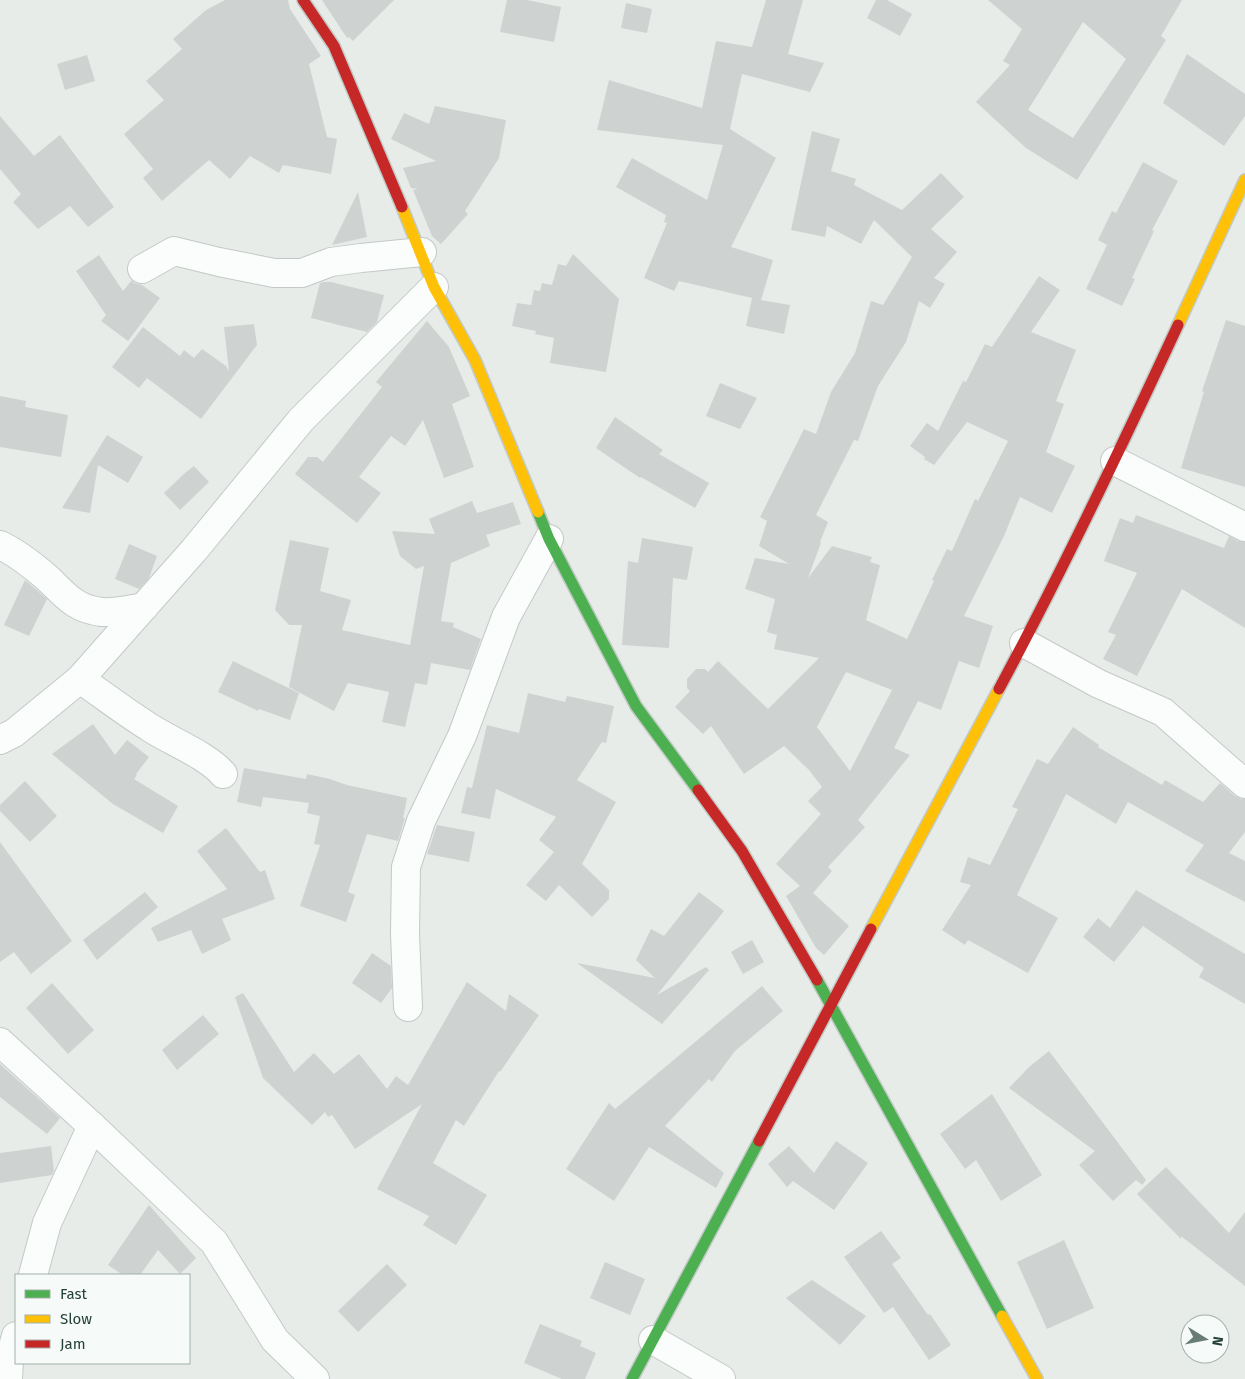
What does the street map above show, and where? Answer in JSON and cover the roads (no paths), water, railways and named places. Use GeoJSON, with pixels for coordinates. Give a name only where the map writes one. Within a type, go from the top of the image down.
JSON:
{"type":"FeatureCollection","features":[{"type":"Feature","properties":{"kind":"street"},"geometry":{"type":"LineString","coordinates":[[303,0],[334,46],[422,252],[434,287],[475,360],[549,538],[636,706],[742,851],[832,1006],[1037,1379]]}},
{"type":"Feature","properties":{"kind":"street"},"geometry":{"type":"LineString","coordinates":[[632,1379],[1045,603],[1115,461],[1245,180]]}},
{"type":"Feature","properties":{"kind":"street"},"geometry":{"type":"LineString","coordinates":[[142,269],[174,251],[274,273],[302,273],[331,262],[422,252]]}},
{"type":"Feature","properties":{"kind":"street"},"geometry":{"type":"LineString","coordinates":[[0,740],[14,733],[80,678],[195,549],[301,420],[434,287]]}},
{"type":"Feature","properties":{"kind":"street"},"geometry":{"type":"LineString","coordinates":[[1115,461],[1245,527]]}},
{"type":"Feature","properties":{"kind":"street"},"geometry":{"type":"LineString","coordinates":[[408,1008],[405,934],[406,867],[421,821],[462,736],[506,618],[549,538]]}},
{"type":"Feature","properties":{"kind":"street"},"geometry":{"type":"LineString","coordinates":[[0,545],[44,575],[64,595],[82,608],[103,612],[144,607]]}},
{"type":"Feature","properties":{"kind":"street"},"geometry":{"type":"LineString","coordinates":[[1024,643],[1099,684],[1163,712],[1245,784]]}},
{"type":"Feature","properties":{"kind":"street"},"geometry":{"type":"LineString","coordinates":[[80,678],[148,727],[219,768],[223,774]]}},
{"type":"Feature","properties":{"kind":"street"},"geometry":{"type":"LineString","coordinates":[[0,1042],[214,1242],[275,1340],[315,1379]]}},
{"type":"Feature","properties":{"kind":"street"},"geometry":{"type":"LineString","coordinates":[[33,1274],[47,1223],[92,1126]]}},
{"type":"Feature","properties":{"kind":"street"},"geometry":{"type":"LineString","coordinates":[[8,1379],[9,1361],[15,1340]]}},
{"type":"Feature","properties":{"kind":"street"},"geometry":{"type":"LineString","coordinates":[[653,1340],[721,1379]]}}]}
